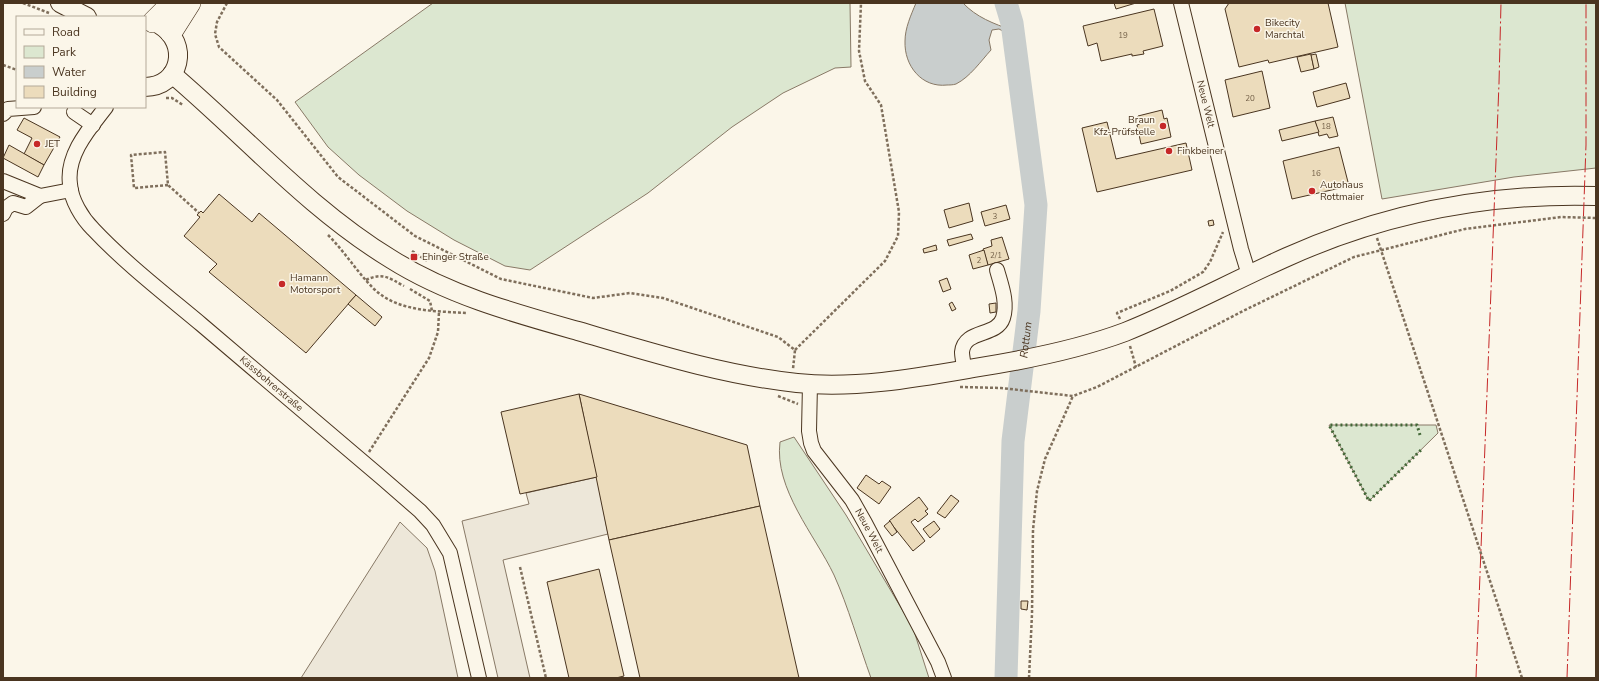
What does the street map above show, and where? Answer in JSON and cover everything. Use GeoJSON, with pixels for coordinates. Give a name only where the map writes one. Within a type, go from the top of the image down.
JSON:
{"type":"FeatureCollection","features":[{"type":"Feature","properties":{"kind":"highway"},"geometry":{"type":"LineString","coordinates":[[149,22],[172,3]]}},
{"type":"Feature","properties":{"kind":"highway"},"geometry":{"type":"LineString","coordinates":[[171,33],[190,3]]}},
{"type":"Feature","properties":{"kind":"main road"},"geometry":{"type":"LineString","coordinates":[[55,8],[83,16]]}},
{"type":"Feature","properties":{"kind":"main road"},"geometry":{"type":"LineString","coordinates":[[146,87],[158,85],[172,74],[178,58],[176,41],[171,33],[166,28],[149,22]]}},
{"type":"Feature","properties":{"kind":"main road"},"geometry":{"type":"LineString","coordinates":[[172,74],[321,209],[355,235],[416,274],[493,306],[683,361],[747,375],[810,384],[897,381],[996,365],[1046,354],[1083,345],[1124,332],[1290,256],[1350,232],[1402,217],[1442,207],[1524,196],[1596,196]]}},
{"type":"Feature","properties":{"kind":"street","name":"Neue Welt"},"geometry":{"type":"LineString","coordinates":[[1181,3],[1249,275]]}},
{"type":"Feature","properties":{"kind":"street","name":"Kässbohrerstraße"},"geometry":{"type":"LineString","coordinates":[[105,108],[93,124],[72,158],[70,167],[71,190],[76,203],[88,223],[130,264],[420,511],[442,539],[450,553],[479,678]]}},
{"type":"Feature","properties":{"kind":"street"},"geometry":{"type":"LineString","coordinates":[[3,114],[8,109],[38,110]]}},
{"type":"Feature","properties":{"kind":"street"},"geometry":{"type":"LineString","coordinates":[[74,112],[93,124]]}},
{"type":"Feature","properties":{"kind":"street"},"geometry":{"type":"LineString","coordinates":[[3,181],[40,196]]}},
{"type":"Feature","properties":{"kind":"street"},"geometry":{"type":"LineString","coordinates":[[3,214],[6,208],[13,203],[26,207],[40,196],[71,190]]}},
{"type":"Feature","properties":{"kind":"street"},"geometry":{"type":"LineString","coordinates":[[964,370],[962,352],[964,343],[971,338],[993,329],[1000,324],[1003,319],[1005,299],[998,270]]}},
{"type":"Feature","properties":{"kind":"street","name":"Neue Welt"},"geometry":{"type":"LineString","coordinates":[[810,384],[809,431],[814,451],[852,500],[938,662],[944,678]]}},
{"type":"Feature","properties":{"kind":"path"},"geometry":{"type":"LineString","coordinates":[[23,3],[55,8]]}},
{"type":"Feature","properties":{"kind":"path"},"geometry":{"type":"LineString","coordinates":[[227,3],[216,22],[215,34],[219,47],[277,100],[338,177],[415,236],[501,279],[593,298],[630,293],[663,298],[778,337],[795,350]]}},
{"type":"Feature","properties":{"kind":"path"},"geometry":{"type":"LineString","coordinates":[[792,382],[795,350],[885,261],[898,236],[900,212],[881,105],[865,81],[860,51],[861,3]]}},
{"type":"Feature","properties":{"kind":"path"},"geometry":{"type":"LineString","coordinates":[[3,65],[16,70]]}},
{"type":"Feature","properties":{"kind":"path"},"geometry":{"type":"LineString","coordinates":[[161,97],[172,98],[188,108]]}},
{"type":"Feature","properties":{"kind":"path"},"geometry":{"type":"LineString","coordinates":[[168,185],[134,188],[131,155],[165,152],[168,185],[199,213]]}},
{"type":"Feature","properties":{"kind":"path"},"geometry":{"type":"LineString","coordinates":[[957,386],[1001,388],[1073,396],[1097,387],[1242,312],[1354,258],[1465,229],[1561,216],[1596,218]]}},
{"type":"Feature","properties":{"kind":"path"},"geometry":{"type":"LineString","coordinates":[[1136,367],[1117,313],[1170,291],[1203,272],[1210,262],[1224,230],[1236,227]]}},
{"type":"Feature","properties":{"kind":"path"},"geometry":{"type":"LineString","coordinates":[[323,230],[345,252],[366,280],[384,298],[413,309],[439,312],[471,313]]}},
{"type":"Feature","properties":{"kind":"path"},"geometry":{"type":"LineString","coordinates":[[1381,250],[1522,678]]}},
{"type":"Feature","properties":{"kind":"path"},"geometry":{"type":"LineString","coordinates":[[366,280],[376,275],[385,276],[430,301],[432,311]]}},
{"type":"Feature","properties":{"kind":"path"},"geometry":{"type":"LineString","coordinates":[[362,461],[379,438],[429,358],[438,332],[439,312]]}},
{"type":"Feature","properties":{"kind":"path"},"geometry":{"type":"LineString","coordinates":[[773,394],[797,404],[809,402]]}},
{"type":"Feature","properties":{"kind":"path"},"geometry":{"type":"LineString","coordinates":[[1029,678],[1032,614],[1033,530],[1037,491],[1044,459],[1073,396]]}},
{"type":"Feature","properties":{"kind":"path"},"geometry":{"type":"LineString","coordinates":[[520,567],[546,678]]}},
{"type":"Feature","properties":{"kind":"green space"},"geometry":{"type":"Polygon","coordinates":[[[433,3],[850,3],[851,67],[835,68],[783,93],[732,127],[648,193],[530,270],[505,266],[454,240],[407,211],[359,175],[328,147],[295,102],[433,3]]]}},
{"type":"Feature","properties":{"kind":"green space"},"geometry":{"type":"Polygon","coordinates":[[[1345,3],[1596,3],[1596,168],[1514,177],[1382,199],[1345,3]]]}},
{"type":"Feature","properties":{"kind":"green space"},"geometry":{"type":"Polygon","coordinates":[[[1329,425],[1436,425],[1438,433],[1369,501],[1329,425]]]}},
{"type":"Feature","properties":{"kind":"green space"},"geometry":{"type":"Polygon","coordinates":[[[794,437],[846,515],[913,628],[929,678],[871,678],[849,613],[834,575],[789,494],[783,477],[780,460],[780,442],[794,437]]]}},
{"type":"Feature","properties":{"kind":"shaded area"},"geometry":{"type":"Polygon","coordinates":[[[597,477],[608,534],[503,560],[530,678],[498,678],[462,521],[529,504],[526,493],[597,477]]]}},
{"type":"Feature","properties":{"kind":"shaded area"},"geometry":{"type":"Polygon","coordinates":[[[400,522],[427,548],[435,571],[458,678],[301,678],[400,522]]]}},
{"type":"Feature","properties":{"kind":"water"},"geometry":{"type":"Polygon","coordinates":[[[916,3],[963,3],[979,16],[992,23],[1012,30],[1014,37],[999,29],[992,30],[989,40],[991,50],[966,77],[954,85],[938,85],[930,83],[916,74],[911,67],[905,50],[906,31],[916,3]]]}},
{"type":"Feature","properties":{"kind":"building"},"geometry":{"type":"Polygon","coordinates":[[[1114,3],[1136,3],[1116,9],[1114,3]]]}},
{"type":"Feature","properties":{"kind":"building"},"geometry":{"type":"Polygon","coordinates":[[[1229,3],[1328,3],[1338,47],[1269,63],[1268,60],[1239,67],[1225,9],[1229,3]]]}},
{"type":"Feature","properties":{"kind":"building"},"geometry":{"type":"Polygon","coordinates":[[[1154,9],[1163,46],[1143,51],[1144,54],[1132,56],[1132,54],[1101,61],[1097,43],[1088,46],[1083,26],[1154,9]]]}},
{"type":"Feature","properties":{"kind":"building"},"geometry":{"type":"Polygon","coordinates":[[[1311,54],[1314,69],[1301,72],[1297,57],[1311,54]]]}},
{"type":"Feature","properties":{"kind":"building"},"geometry":{"type":"Polygon","coordinates":[[[1316,54],[1319,67],[1314,69],[1311,55],[1316,54]]]}},
{"type":"Feature","properties":{"kind":"building"},"geometry":{"type":"Polygon","coordinates":[[[1262,71],[1270,108],[1233,117],[1225,80],[1262,71]]]}},
{"type":"Feature","properties":{"kind":"building"},"geometry":{"type":"Polygon","coordinates":[[[1346,83],[1350,98],[1317,107],[1313,92],[1346,83]]]}},
{"type":"Feature","properties":{"kind":"building"},"geometry":{"type":"Polygon","coordinates":[[[1162,110],[1164,119],[1167,118],[1171,137],[1141,144],[1137,125],[1140,124],[1138,116],[1162,110]]]}},
{"type":"Feature","properties":{"kind":"building"},"geometry":{"type":"Polygon","coordinates":[[[1333,117],[1338,136],[1329,138],[1327,134],[1319,136],[1315,121],[1333,117]]]}},
{"type":"Feature","properties":{"kind":"building"},"geometry":{"type":"Polygon","coordinates":[[[24,118],[60,137],[44,165],[24,154],[32,138],[17,130],[24,118]]]}},
{"type":"Feature","properties":{"kind":"building"},"geometry":{"type":"Polygon","coordinates":[[[1315,121],[1319,132],[1282,141],[1279,130],[1315,121]]]}},
{"type":"Feature","properties":{"kind":"building","name":"Finkbeiner"},"geometry":{"type":"Polygon","coordinates":[[[1107,122],[1116,159],[1186,143],[1192,170],[1097,192],[1082,128],[1107,122]]]}},
{"type":"Feature","properties":{"kind":"building"},"geometry":{"type":"Polygon","coordinates":[[[9,145],[44,165],[38,177],[3,158],[9,145]]]}},
{"type":"Feature","properties":{"kind":"building"},"geometry":{"type":"Polygon","coordinates":[[[1339,147],[1349,186],[1292,199],[1283,161],[1339,147]]]}},
{"type":"Feature","properties":{"kind":"building","name":"Hamann Motorsport"},"geometry":{"type":"Polygon","coordinates":[[[219,194],[252,222],[259,213],[356,295],[306,353],[209,272],[217,264],[184,236],[200,217],[197,215],[201,211],[203,213],[219,194]]]}},
{"type":"Feature","properties":{"kind":"building"},"geometry":{"type":"Polygon","coordinates":[[[969,203],[973,221],[949,228],[944,210],[969,203]]]}},
{"type":"Feature","properties":{"kind":"building"},"geometry":{"type":"Polygon","coordinates":[[[1006,205],[1010,219],[985,226],[981,212],[1006,205]]]}},
{"type":"Feature","properties":{"kind":"building"},"geometry":{"type":"Polygon","coordinates":[[[1213,220],[1214,225],[1209,226],[1208,221],[1213,220]]]}},
{"type":"Feature","properties":{"kind":"building"},"geometry":{"type":"Polygon","coordinates":[[[971,234],[973,239],[949,246],[947,240],[971,234]]]}},
{"type":"Feature","properties":{"kind":"building"},"geometry":{"type":"Polygon","coordinates":[[[1002,237],[1009,259],[988,265],[983,249],[992,246],[991,240],[1002,237]]]}},
{"type":"Feature","properties":{"kind":"building"},"geometry":{"type":"Polygon","coordinates":[[[936,245],[937,250],[924,253],[923,249],[936,245]]]}},
{"type":"Feature","properties":{"kind":"building"},"geometry":{"type":"Polygon","coordinates":[[[984,250],[988,265],[973,269],[969,255],[984,250]]]}},
{"type":"Feature","properties":{"kind":"building"},"geometry":{"type":"Polygon","coordinates":[[[947,278],[951,289],[943,292],[939,281],[947,278]]]}},
{"type":"Feature","properties":{"kind":"building"},"geometry":{"type":"Polygon","coordinates":[[[356,295],[382,317],[375,326],[348,304],[356,295]]]}},
{"type":"Feature","properties":{"kind":"building"},"geometry":{"type":"Polygon","coordinates":[[[952,302],[956,309],[952,311],[949,304],[952,302]]]}},
{"type":"Feature","properties":{"kind":"building"},"geometry":{"type":"Polygon","coordinates":[[[996,303],[996,312],[990,313],[989,304],[996,303]]]}},
{"type":"Feature","properties":{"kind":"building"},"geometry":{"type":"Polygon","coordinates":[[[579,394],[747,445],[760,506],[609,540],[579,394]]]}},
{"type":"Feature","properties":{"kind":"building"},"geometry":{"type":"Polygon","coordinates":[[[579,394],[597,477],[520,494],[501,412],[579,394]]]}},
{"type":"Feature","properties":{"kind":"building"},"geometry":{"type":"Polygon","coordinates":[[[866,475],[879,484],[882,481],[891,487],[879,504],[857,488],[866,475]]]}},
{"type":"Feature","properties":{"kind":"building"},"geometry":{"type":"Polygon","coordinates":[[[951,495],[959,501],[945,518],[937,513],[951,495]]]}},
{"type":"Feature","properties":{"kind":"building"},"geometry":{"type":"Polygon","coordinates":[[[919,497],[928,509],[925,511],[928,514],[918,522],[915,519],[911,522],[925,541],[913,551],[889,521],[919,497]]]}},
{"type":"Feature","properties":{"kind":"building"},"geometry":{"type":"Polygon","coordinates":[[[760,506],[799,678],[640,678],[609,540],[760,506]]]}},
{"type":"Feature","properties":{"kind":"building"},"geometry":{"type":"Polygon","coordinates":[[[890,521],[897,532],[892,536],[884,526],[890,521]]]}},
{"type":"Feature","properties":{"kind":"building"},"geometry":{"type":"Polygon","coordinates":[[[934,521],[940,529],[930,538],[923,529],[934,521]]]}},
{"type":"Feature","properties":{"kind":"building"},"geometry":{"type":"Polygon","coordinates":[[[599,569],[624,676],[616,678],[569,678],[547,582],[599,569]]]}},
{"type":"Feature","properties":{"kind":"building"},"geometry":{"type":"Polygon","coordinates":[[[1021,601],[1028,601],[1027,610],[1021,609],[1021,601]]]}},
{"type":"Feature","properties":{"kind":"waterway","name":"Rottum"},"geometry":{"type":"LineString","coordinates":[[1006,3],[1012,23],[1036,205],[1029,311],[1013,441],[1006,678]]}},
{"type":"Feature","properties":{"kind":"hedge"},"geometry":{"type":"LineString","coordinates":[[1420,435],[1417,425],[1329,425],[1369,501],[1422,449]]}},
{"type":"Feature","properties":{"kind":"power"},"geometry":{"type":"LineString","coordinates":[[1476,678],[1501,3]]}},
{"type":"Feature","properties":{"kind":"power"},"geometry":{"type":"LineString","coordinates":[[1567,678],[1586,145],[1586,3]]}},
{"type":"Feature","properties":{"kind":"place","name":"Bikecity Marchtal"},"geometry":{"type":"Point","coordinates":[1257,29]}},
{"type":"Feature","properties":{"kind":"place","name":"Braun Kfz-Prüfstelle"},"geometry":{"type":"Point","coordinates":[1163,126]}},
{"type":"Feature","properties":{"kind":"place","name":"JET"},"geometry":{"type":"Point","coordinates":[37,144]}},
{"type":"Feature","properties":{"kind":"place","name":"Finkbeiner"},"geometry":{"type":"Point","coordinates":[1169,151]}},
{"type":"Feature","properties":{"kind":"place","name":"Autohaus Rottmaier"},"geometry":{"type":"Point","coordinates":[1312,191]}},
{"type":"Feature","properties":{"kind":"place","name":"Ehinger Straße"},"geometry":{"type":"Point","coordinates":[414,257]}},
{"type":"Feature","properties":{"kind":"place","name":"Hamann Motorsport"},"geometry":{"type":"Point","coordinates":[282,284]}}]}
